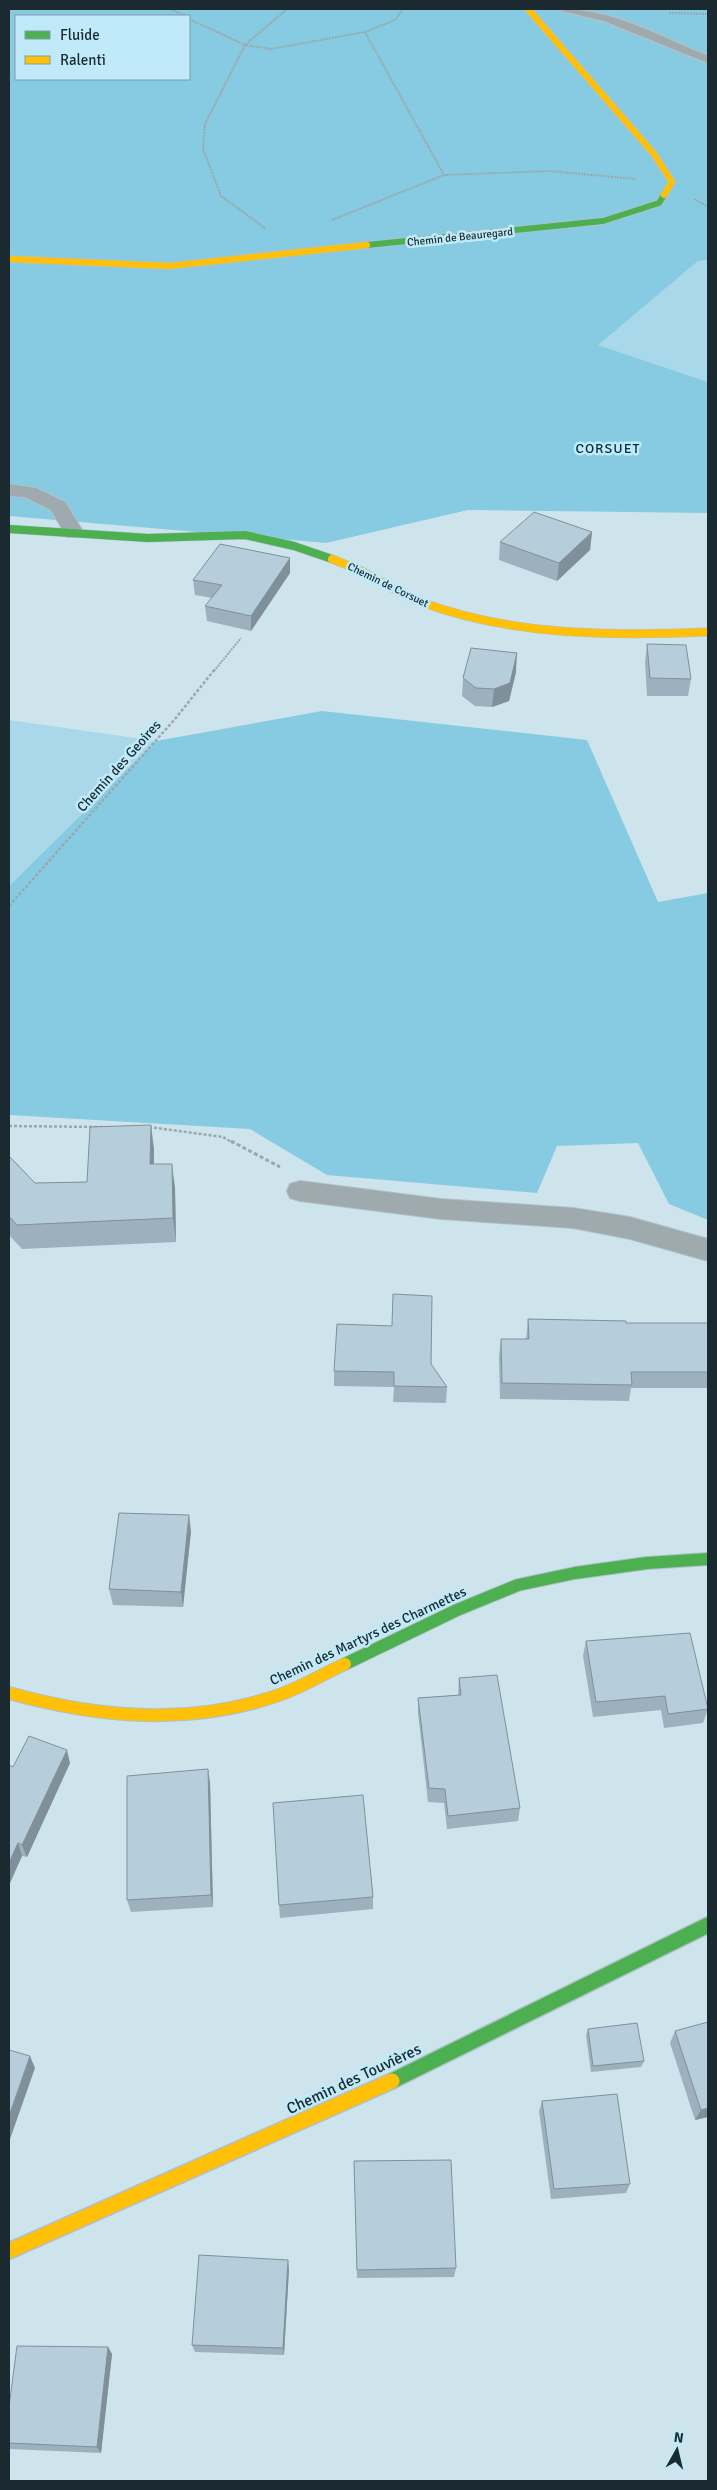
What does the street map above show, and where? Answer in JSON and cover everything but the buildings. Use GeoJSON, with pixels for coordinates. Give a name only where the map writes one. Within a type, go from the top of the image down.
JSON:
{"type":"FeatureCollection","features":[{"type":"Feature","properties":{"kind":"street"},"geometry":{"type":"LineString","coordinates":[[528,9],[585,78],[654,154],[672,182]]}},
{"type":"Feature","properties":{"kind":"street","name":"Chemin de Beauregard"},"geometry":{"type":"LineString","coordinates":[[9,259],[168,266],[593,222],[659,203],[672,182]]}},
{"type":"Feature","properties":{"kind":"street"},"geometry":{"type":"LineString","coordinates":[[9,490],[28,492],[58,506],[74,533]]}},
{"type":"Feature","properties":{"kind":"street","name":"Chemin de Corsuet"},"geometry":{"type":"LineString","coordinates":[[9,529],[157,538],[246,535],[294,546],[359,569],[419,602],[470,618],[535,628],[656,636],[708,632]]}},
{"type":"Feature","properties":{"kind":"street"},"geometry":{"type":"LineString","coordinates":[[300,1191],[441,1209],[573,1218],[630,1228],[708,1250]]}},
{"type":"Feature","properties":{"kind":"street","name":"Chemin des Martyrs des Charmettes"},"geometry":{"type":"LineString","coordinates":[[9,1693],[38,1702],[126,1716],[206,1714],[279,1696],[457,1610],[518,1585],[575,1573],[647,1563],[708,1559]]}},
{"type":"Feature","properties":{"kind":"street","name":"Chemin des Touvières"},"geometry":{"type":"LineString","coordinates":[[9,2251],[390,2082],[708,1925]]}},
{"type":"Feature","properties":{"kind":"lane"},"geometry":{"type":"LineString","coordinates":[[566,9],[607,18],[708,60]]}},
{"type":"Feature","properties":{"kind":"path"},"geometry":{"type":"LineString","coordinates":[[171,9],[182,15]]}},
{"type":"Feature","properties":{"kind":"path"},"geometry":{"type":"LineString","coordinates":[[266,229],[221,196],[203,149],[205,124],[245,45],[287,9]]}},
{"type":"Feature","properties":{"kind":"path"},"geometry":{"type":"LineString","coordinates":[[190,19],[245,45],[271,48],[365,32],[395,20],[403,9]]}},
{"type":"Feature","properties":{"kind":"path"},"geometry":{"type":"LineString","coordinates":[[365,32],[444,174]]}},
{"type":"Feature","properties":{"kind":"path"},"geometry":{"type":"LineString","coordinates":[[327,222],[444,174],[548,171],[672,182]]}},
{"type":"Feature","properties":{"kind":"path","name":"Chemin des Geoires"},"geometry":{"type":"LineString","coordinates":[[9,906],[175,719],[241,638]]}},
{"type":"Feature","properties":{"kind":"path"},"geometry":{"type":"LineString","coordinates":[[9,1126],[105,1127]]}},
{"type":"Feature","properties":{"kind":"path"},"geometry":{"type":"LineString","coordinates":[[144,1127],[223,1137],[279,1166],[300,1191]]}},
{"type":"Feature","properties":{"kind":"shaded area"},"geometry":{"type":"Polygon","coordinates":[[[9,9],[708,9],[708,260],[698,261],[598,345],[708,382],[708,513],[468,510],[326,543],[9,516],[9,9]]]}},
{"type":"Feature","properties":{"kind":"shaded area"},"geometry":{"type":"Polygon","coordinates":[[[708,260],[708,382],[597,345],[698,261],[708,260]]]}},
{"type":"Feature","properties":{"kind":"shaded area"},"geometry":{"type":"Polygon","coordinates":[[[322,711],[587,740],[658,902],[708,893],[708,1220],[669,1204],[638,1143],[557,1146],[537,1193],[327,1175],[250,1129],[9,1115],[9,886],[156,741],[322,711]]]}},
{"type":"Feature","properties":{"kind":"shaded area"},"geometry":{"type":"Polygon","coordinates":[[[9,720],[156,741],[9,886],[9,720]]]}},
{"type":"Feature","properties":{"kind":"traffic: fast"},"geometry":{"type":"LineString","coordinates":[[367,245],[603,221],[659,203],[664,195]]}},
{"type":"Feature","properties":{"kind":"traffic: fast"},"geometry":{"type":"LineString","coordinates":[[9,529],[148,538],[245,535],[294,546],[332,559]]}},
{"type":"Feature","properties":{"kind":"traffic: fast"},"geometry":{"type":"LineString","coordinates":[[345,1664],[457,1610],[518,1585],[575,1573],[647,1563],[708,1559]]}},
{"type":"Feature","properties":{"kind":"traffic: fast"},"geometry":{"type":"LineString","coordinates":[[392,2081],[708,1925]]}},
{"type":"Feature","properties":{"kind":"traffic: slow"},"geometry":{"type":"LineString","coordinates":[[528,9],[654,154],[672,182],[664,195]]}},
{"type":"Feature","properties":{"kind":"traffic: slow"},"geometry":{"type":"LineString","coordinates":[[9,259],[169,266],[367,245]]}},
{"type":"Feature","properties":{"kind":"traffic: slow"},"geometry":{"type":"LineString","coordinates":[[332,559],[357,568],[420,602],[452,613],[487,621],[524,627],[600,633],[708,632]]}},
{"type":"Feature","properties":{"kind":"traffic: slow"},"geometry":{"type":"LineString","coordinates":[[9,1693],[75,1709],[110,1714],[178,1716],[213,1712],[279,1695],[345,1664]]}},
{"type":"Feature","properties":{"kind":"traffic: slow"},"geometry":{"type":"LineString","coordinates":[[9,2251],[392,2081]]}},
{"type":"Feature","properties":{"kind":"district","name":"CORSUET"},"geometry":{"type":"Point","coordinates":[608,448]}}]}
